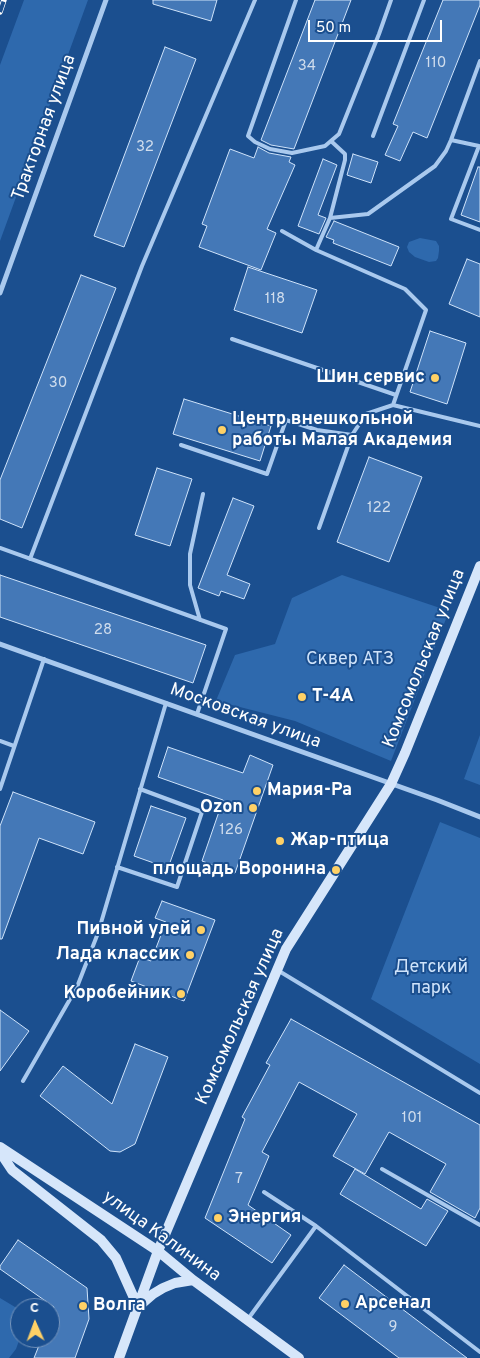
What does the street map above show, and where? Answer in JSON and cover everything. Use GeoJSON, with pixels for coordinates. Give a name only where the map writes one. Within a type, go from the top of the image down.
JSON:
{"type":"FeatureCollection","features":[{"type":"Feature","properties":{"kind":"main road","name":"Комсомольская улица"},"geometry":{"type":"LineString","coordinates":[[119,1358],[158,1251],[286,949],[391,784],[480,566]]}},
{"type":"Feature","properties":{"kind":"main road","name":"улица Калинина"},"geometry":{"type":"LineString","coordinates":[[0,1147],[158,1251],[193,1280],[299,1358]]}},
{"type":"Feature","properties":{"kind":"main road"},"geometry":{"type":"LineString","coordinates":[[0,1152],[12,1170],[102,1240],[116,1258],[138,1307],[163,1288],[175,1283],[193,1280]]}},
{"type":"Feature","properties":{"kind":"street","name":"Тракторная улица"},"geometry":{"type":"LineString","coordinates":[[0,293],[106,0]]}},
{"type":"Feature","properties":{"kind":"street","name":"Московская улица"},"geometry":{"type":"LineString","coordinates":[[0,644],[480,817]]}},
{"type":"Feature","properties":{"kind":"lane"},"geometry":{"type":"LineString","coordinates":[[30,559],[142,266],[255,0]]}},
{"type":"Feature","properties":{"kind":"lane"},"geometry":{"type":"LineString","coordinates":[[296,0],[248,136],[255,142],[270,149],[292,153],[325,146],[339,134],[391,0]]}},
{"type":"Feature","properties":{"kind":"lane"},"geometry":{"type":"LineString","coordinates":[[373,136],[424,0]]}},
{"type":"Feature","properties":{"kind":"lane"},"geometry":{"type":"LineString","coordinates":[[330,218],[368,214],[435,166],[452,140],[480,62]]}},
{"type":"Feature","properties":{"kind":"lane"},"geometry":{"type":"LineString","coordinates":[[452,140],[479,147],[451,219],[480,230]]}},
{"type":"Feature","properties":{"kind":"lane"},"geometry":{"type":"LineString","coordinates":[[316,250],[330,218],[345,160],[345,154],[331,142]]}},
{"type":"Feature","properties":{"kind":"lane"},"geometry":{"type":"LineString","coordinates":[[282,231],[316,250],[405,289],[426,310],[393,405]]}},
{"type":"Feature","properties":{"kind":"lane"},"geometry":{"type":"LineString","coordinates":[[232,339],[396,395]]}},
{"type":"Feature","properties":{"kind":"lane"},"geometry":{"type":"LineString","coordinates":[[319,528],[342,459],[352,435],[366,414],[393,405],[480,426]]}},
{"type":"Feature","properties":{"kind":"lane"},"geometry":{"type":"LineString","coordinates":[[182,445],[267,474],[286,420],[317,430],[352,435]]}},
{"type":"Feature","properties":{"kind":"lane"},"geometry":{"type":"LineString","coordinates":[[200,620],[190,585],[190,554],[203,494]]}},
{"type":"Feature","properties":{"kind":"lane"},"geometry":{"type":"LineString","coordinates":[[0,548],[226,629],[197,714]]}},
{"type":"Feature","properties":{"kind":"lane"},"geometry":{"type":"LineString","coordinates":[[0,789],[44,659]]}},
{"type":"Feature","properties":{"kind":"lane"},"geometry":{"type":"LineString","coordinates":[[23,1081],[77,987],[98,933],[166,703]]}},
{"type":"Feature","properties":{"kind":"lane"},"geometry":{"type":"LineString","coordinates":[[0,741],[14,746]]}},
{"type":"Feature","properties":{"kind":"lane"},"geometry":{"type":"LineString","coordinates":[[117,868],[177,888],[202,812],[140,789]]}},
{"type":"Feature","properties":{"kind":"lane"},"geometry":{"type":"LineString","coordinates":[[277,970],[480,1093]]}},
{"type":"Feature","properties":{"kind":"lane"},"geometry":{"type":"LineString","coordinates":[[382,1168],[480,1225]]}},
{"type":"Feature","properties":{"kind":"lane"},"geometry":{"type":"LineString","coordinates":[[264,1192],[316,1226],[480,1352]]}},
{"type":"Feature","properties":{"kind":"lane"},"geometry":{"type":"LineString","coordinates":[[248,1319],[316,1226]]}},
{"type":"Feature","properties":{"kind":"green space"},"geometry":{"type":"Polygon","coordinates":[[[24,0],[88,0],[0,241],[0,65],[24,0]]]}},
{"type":"Feature","properties":{"kind":"green space"},"geometry":{"type":"Polygon","coordinates":[[[420,238],[436,241],[439,251],[436,261],[429,262],[415,257],[409,252],[407,247],[409,242],[420,238]]]}},
{"type":"Feature","properties":{"kind":"green space","name":"Сквер АТЗ"},"geometry":{"type":"Polygon","coordinates":[[[342,575],[449,611],[391,761],[295,721],[232,705],[215,703],[235,655],[275,644],[292,598],[342,575]]]}},
{"type":"Feature","properties":{"kind":"green space"},"geometry":{"type":"Polygon","coordinates":[[[480,735],[480,785],[464,779],[480,735]]]}},
{"type":"Feature","properties":{"kind":"green space","name":"Детский парк"},"geometry":{"type":"Polygon","coordinates":[[[440,822],[480,838],[480,1064],[371,999],[440,822]]]}},
{"type":"Feature","properties":{"kind":"green space"},"geometry":{"type":"Polygon","coordinates":[[[0,1298],[10,1304],[10,1348],[16,1348],[9,1358],[0,1358],[0,1298]]]}},
{"type":"Feature","properties":{"kind":"building"},"geometry":{"type":"Polygon","coordinates":[[[153,0],[217,0],[211,21],[153,4],[153,0]]]}},
{"type":"Feature","properties":{"kind":"building"},"geometry":{"type":"Polygon","coordinates":[[[315,0],[351,0],[294,149],[271,145],[261,140],[315,0]]]}},
{"type":"Feature","properties":{"kind":"building"},"geometry":{"type":"Polygon","coordinates":[[[443,0],[480,0],[480,5],[427,138],[413,132],[400,161],[385,155],[398,126],[393,124],[443,0]]]}},
{"type":"Feature","properties":{"kind":"building"},"geometry":{"type":"Polygon","coordinates":[[[165,47],[196,59],[124,247],[94,236],[165,47]]]}},
{"type":"Feature","properties":{"kind":"building"},"geometry":{"type":"Polygon","coordinates":[[[258,147],[269,153],[291,157],[289,162],[295,165],[267,229],[276,233],[261,270],[199,247],[207,226],[202,224],[230,149],[254,158],[258,147]]]}},
{"type":"Feature","properties":{"kind":"building"},"geometry":{"type":"Polygon","coordinates":[[[353,154],[378,162],[371,183],[347,175],[353,154]]]}},
{"type":"Feature","properties":{"kind":"building"},"geometry":{"type":"Polygon","coordinates":[[[323,159],[337,165],[318,215],[326,218],[319,234],[298,226],[323,159]]]}},
{"type":"Feature","properties":{"kind":"building"},"geometry":{"type":"Polygon","coordinates":[[[478,167],[480,167],[480,222],[461,215],[478,167]]]}},
{"type":"Feature","properties":{"kind":"building"},"geometry":{"type":"Polygon","coordinates":[[[334,221],[399,247],[391,266],[333,243],[334,240],[326,237],[334,221]]]}},
{"type":"Feature","properties":{"kind":"building"},"geometry":{"type":"Polygon","coordinates":[[[467,259],[480,264],[480,317],[449,304],[467,259]]]}},
{"type":"Feature","properties":{"kind":"building"},"geometry":{"type":"Polygon","coordinates":[[[248,267],[317,290],[302,333],[234,310],[248,267]]]}},
{"type":"Feature","properties":{"kind":"building"},"geometry":{"type":"Polygon","coordinates":[[[81,275],[116,288],[22,528],[0,519],[0,480],[81,275]]]}},
{"type":"Feature","properties":{"kind":"building"},"geometry":{"type":"Polygon","coordinates":[[[430,331],[466,343],[447,404],[410,392],[430,331]]]}},
{"type":"Feature","properties":{"kind":"building","name":"Центр внешкольной работы Малая Академия"},"geometry":{"type":"Polygon","coordinates":[[[184,399],[271,426],[260,461],[173,434],[184,399]]]}},
{"type":"Feature","properties":{"kind":"building"},"geometry":{"type":"Polygon","coordinates":[[[369,457],[422,477],[389,562],[337,542],[369,457]]]}},
{"type":"Feature","properties":{"kind":"building"},"geometry":{"type":"Polygon","coordinates":[[[157,468],[192,479],[170,546],[135,535],[157,468]]]}},
{"type":"Feature","properties":{"kind":"building"},"geometry":{"type":"Polygon","coordinates":[[[233,498],[254,506],[227,575],[250,584],[244,599],[221,591],[219,596],[198,588],[233,498]]]}},
{"type":"Feature","properties":{"kind":"building"},"geometry":{"type":"Polygon","coordinates":[[[0,575],[206,645],[193,683],[0,617],[0,575]]]}},
{"type":"Feature","properties":{"kind":"building"},"geometry":{"type":"Polygon","coordinates":[[[168,747],[243,773],[250,755],[273,765],[235,873],[202,861],[223,800],[158,777],[168,747]]]}},
{"type":"Feature","properties":{"kind":"building"},"geometry":{"type":"Polygon","coordinates":[[[13,792],[95,822],[83,854],[39,838],[2,939],[0,939],[0,826],[13,792]]]}},
{"type":"Feature","properties":{"kind":"building"},"geometry":{"type":"Polygon","coordinates":[[[151,806],[186,818],[168,868],[134,856],[151,806]]]}},
{"type":"Feature","properties":{"kind":"building"},"geometry":{"type":"Polygon","coordinates":[[[162,901],[215,920],[184,1001],[131,981],[140,957],[151,961],[166,922],[155,918],[162,901]]]}},
{"type":"Feature","properties":{"kind":"building"},"geometry":{"type":"Polygon","coordinates":[[[0,1010],[29,1031],[0,1071],[0,1010]]]}},
{"type":"Feature","properties":{"kind":"building"},"geometry":{"type":"Polygon","coordinates":[[[291,1019],[480,1125],[480,1208],[475,1218],[430,1192],[446,1164],[389,1132],[365,1174],[333,1156],[357,1114],[299,1082],[262,1152],[269,1156],[248,1205],[291,1235],[272,1263],[205,1218],[245,1119],[242,1117],[270,1065],[266,1063],[291,1019]]]}},
{"type":"Feature","properties":{"kind":"building"},"geometry":{"type":"Polygon","coordinates":[[[135,1044],[168,1057],[135,1144],[120,1152],[110,1151],[40,1096],[63,1066],[112,1104],[135,1044]]]}},
{"type":"Feature","properties":{"kind":"building"},"geometry":{"type":"Polygon","coordinates":[[[355,1169],[421,1209],[427,1199],[448,1211],[426,1246],[340,1194],[355,1169]]]}},
{"type":"Feature","properties":{"kind":"building"},"geometry":{"type":"Polygon","coordinates":[[[18,1240],[87,1288],[89,1319],[75,1358],[34,1358],[38,1348],[60,1348],[60,1298],[41,1298],[0,1269],[0,1266],[18,1240]]]}},
{"type":"Feature","properties":{"kind":"building"},"geometry":{"type":"Polygon","coordinates":[[[344,1265],[467,1358],[399,1358],[319,1298],[344,1265]]]}},
{"type":"Feature","properties":{"kind":"railway"},"geometry":{"type":"LineString","coordinates":[[0,12],[4,0]]}},
{"type":"Feature","properties":{"kind":"place","name":"Шин сервис"},"geometry":{"type":"Point","coordinates":[435,378]}},
{"type":"Feature","properties":{"kind":"place","name":"Центр внешкольной работы Малая Академия"},"geometry":{"type":"Point","coordinates":[222,430]}},
{"type":"Feature","properties":{"kind":"place","name":"Т-4А"},"geometry":{"type":"Point","coordinates":[302,697]}},
{"type":"Feature","properties":{"kind":"place","name":"Мария-Ра"},"geometry":{"type":"Point","coordinates":[257,791]}},
{"type":"Feature","properties":{"kind":"place","name":"Ozon"},"geometry":{"type":"Point","coordinates":[253,808]}},
{"type":"Feature","properties":{"kind":"place","name":"Жар-птица"},"geometry":{"type":"Point","coordinates":[280,841]}},
{"type":"Feature","properties":{"kind":"place","name":"площадь Воронина"},"geometry":{"type":"Point","coordinates":[336,870]}},
{"type":"Feature","properties":{"kind":"place","name":"Пивной улей"},"geometry":{"type":"Point","coordinates":[201,930]}},
{"type":"Feature","properties":{"kind":"place","name":"Лада классик"},"geometry":{"type":"Point","coordinates":[190,955]}},
{"type":"Feature","properties":{"kind":"place","name":"Коробейник"},"geometry":{"type":"Point","coordinates":[181,994]}},
{"type":"Feature","properties":{"kind":"place","name":"Энергия"},"geometry":{"type":"Point","coordinates":[218,1218]}},
{"type":"Feature","properties":{"kind":"place","name":"Арсенал"},"geometry":{"type":"Point","coordinates":[345,1304]}},
{"type":"Feature","properties":{"kind":"place","name":"Волга"},"geometry":{"type":"Point","coordinates":[83,1306]}}]}
